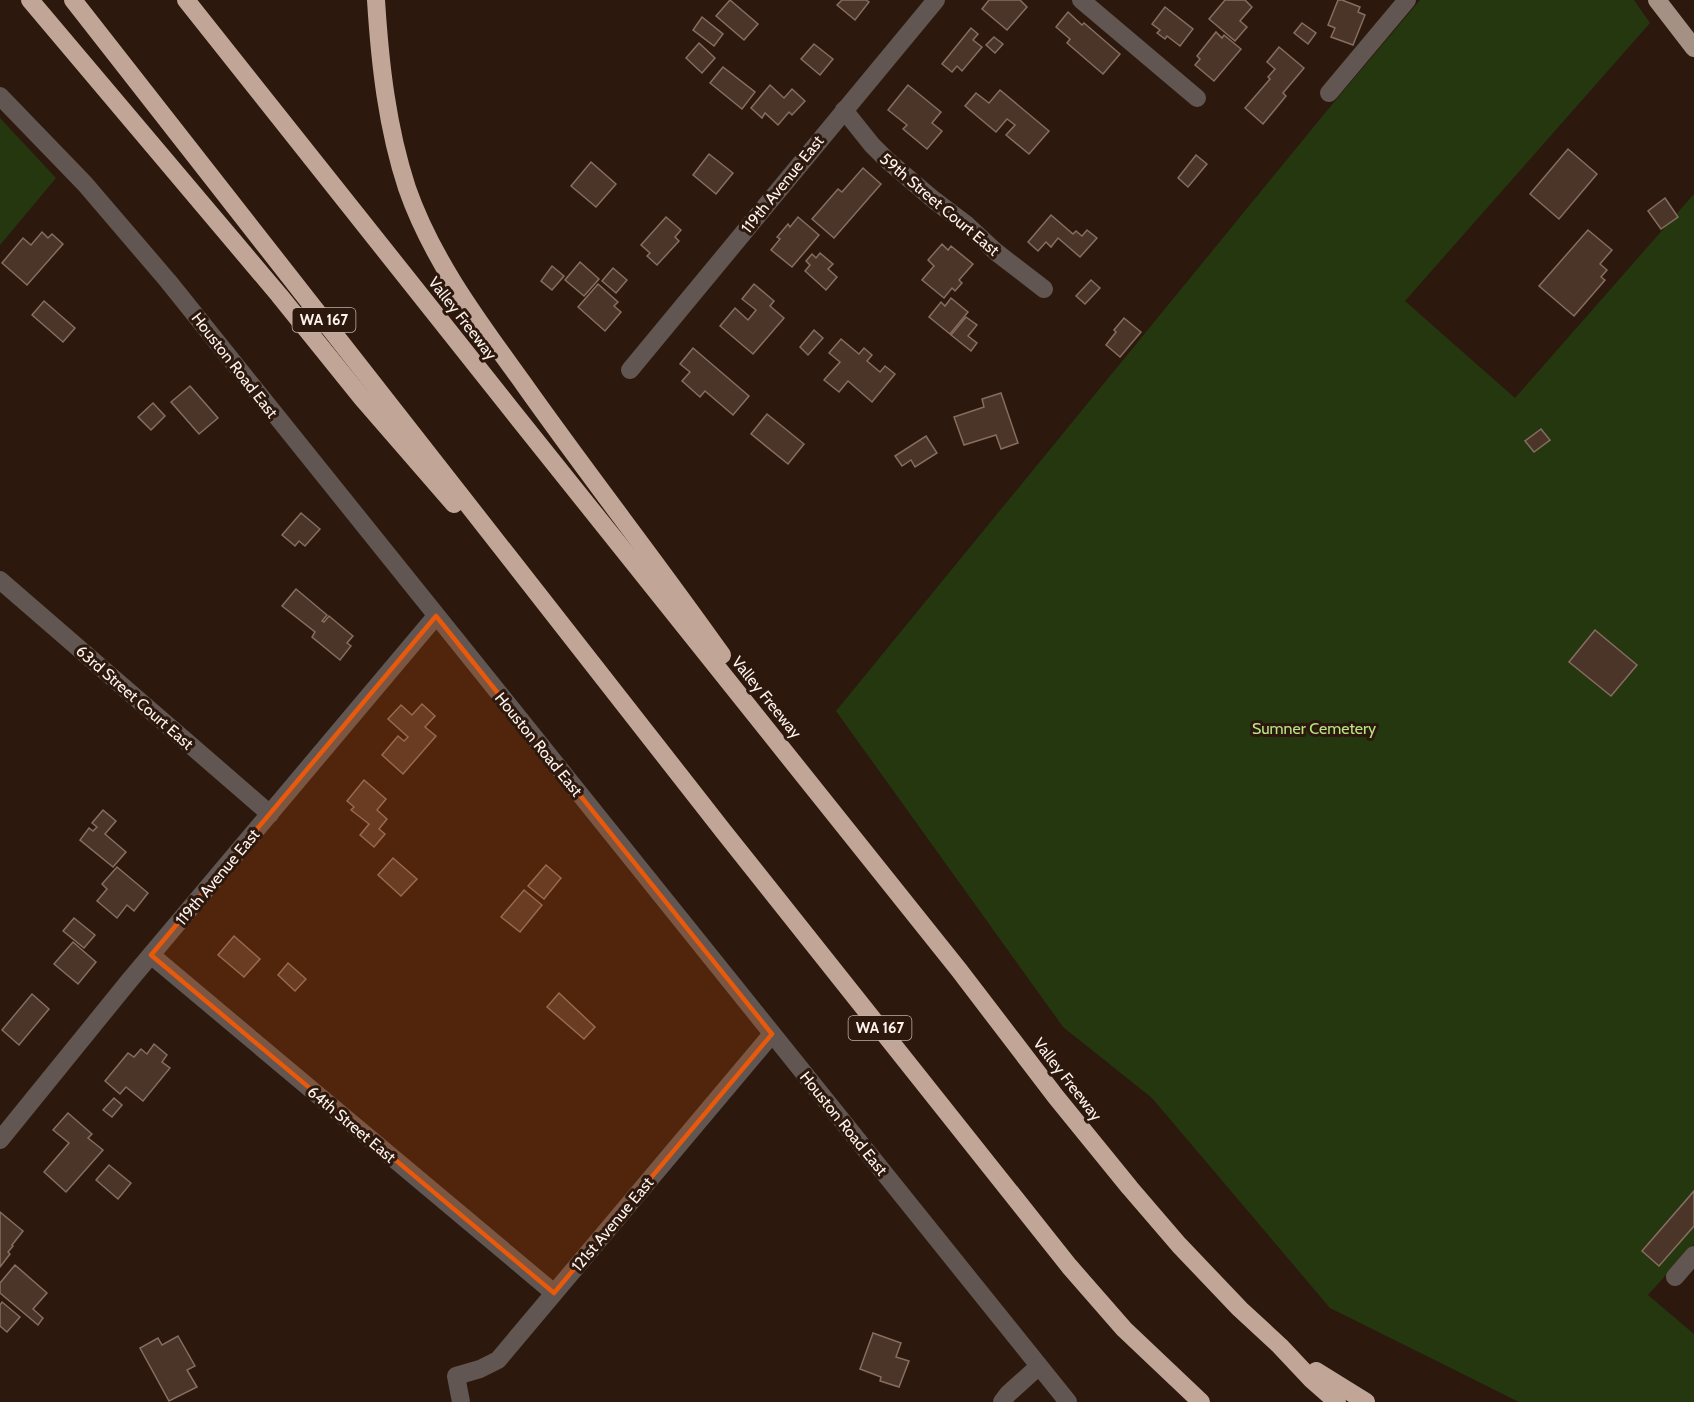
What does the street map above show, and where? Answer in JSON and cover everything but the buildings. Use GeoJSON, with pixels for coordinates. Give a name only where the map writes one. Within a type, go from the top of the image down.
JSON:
{"type":"FeatureCollection","features":[{"type":"Feature","properties":{"kind":"highway"},"geometry":{"type":"LineString","coordinates":[[30,0],[279,295],[362,398],[575,640]]}},
{"type":"Feature","properties":{"kind":"highway","name":"WA 167"},"geometry":{"type":"LineString","coordinates":[[73,0],[723,832],[1069,1266],[1124,1329],[1201,1402]]}},
{"type":"Feature","properties":{"kind":"highway","name":"Valley Freeway"},"geometry":{"type":"LineString","coordinates":[[186,0],[782,747],[1130,1188],[1179,1245],[1240,1309],[1337,1402]]}},
{"type":"Feature","properties":{"kind":"highway"},"geometry":{"type":"LineString","coordinates":[[376,0],[384,92],[394,144],[421,223],[437,254],[475,315],[556,430],[712,641],[782,747]]}},
{"type":"Feature","properties":{"kind":"highway"},"geometry":{"type":"LineString","coordinates":[[1280,1346],[1366,1402]]}},
{"type":"Feature","properties":{"kind":"main road"},"geometry":{"type":"LineString","coordinates":[[1657,0],[1694,48]]}},
{"type":"Feature","properties":{"kind":"street","name":"119th Avenue East"},"geometry":{"type":"LineString","coordinates":[[630,370],[936,0]]}},
{"type":"Feature","properties":{"kind":"street"},"geometry":{"type":"LineString","coordinates":[[1081,0],[1197,98]]}},
{"type":"Feature","properties":{"kind":"street"},"geometry":{"type":"LineString","coordinates":[[1329,93],[1407,0]]}},
{"type":"Feature","properties":{"kind":"street","name":"Houston Road East"},"geometry":{"type":"LineString","coordinates":[[0,96],[85,184],[168,281],[1068,1402]]}},
{"type":"Feature","properties":{"kind":"street","name":"59th Street Court East"},"geometry":{"type":"LineString","coordinates":[[844,110],[887,160],[967,225],[996,252],[1044,289]]}},
{"type":"Feature","properties":{"kind":"street","name":"63rd Street Court East"},"geometry":{"type":"LineString","coordinates":[[0,580],[270,814]]}},
{"type":"Feature","properties":{"kind":"street","name":"119th Avenue East"},"geometry":{"type":"LineString","coordinates":[[0,1140],[151,955],[436,616]]}},
{"type":"Feature","properties":{"kind":"street","name":"64th Street East"},"geometry":{"type":"LineString","coordinates":[[151,955],[554,1293]]}},
{"type":"Feature","properties":{"kind":"street","name":"121st Avenue East"},"geometry":{"type":"LineString","coordinates":[[460,1402],[456,1376],[480,1369],[498,1360],[772,1034]]}},
{"type":"Feature","properties":{"kind":"street"},"geometry":{"type":"LineString","coordinates":[[1675,1277],[1694,1255]]}},
{"type":"Feature","properties":{"kind":"street"},"geometry":{"type":"LineString","coordinates":[[1002,1402],[1039,1366]]}},
{"type":"Feature","properties":{"kind":"highlighted area"},"geometry":{"type":"Polygon","coordinates":[[[436,616],[772,1034],[554,1293],[151,955],[436,616]]]}},
{"type":"Feature","properties":{"kind":"green space","name":"Sumner Cemetery"},"geometry":{"type":"Polygon","coordinates":[[[1420,0],[1634,0],[1650,23],[1405,301],[1515,398],[1694,194],[1694,1244],[1648,1295],[1694,1334],[1694,1402],[1519,1402],[1330,1308],[1152,1098],[1063,1027],[836,711],[1420,0]]]}},
{"type":"Feature","properties":{"kind":"green space"},"geometry":{"type":"Polygon","coordinates":[[[0,118],[56,178],[0,245],[0,118]]]}}]}
